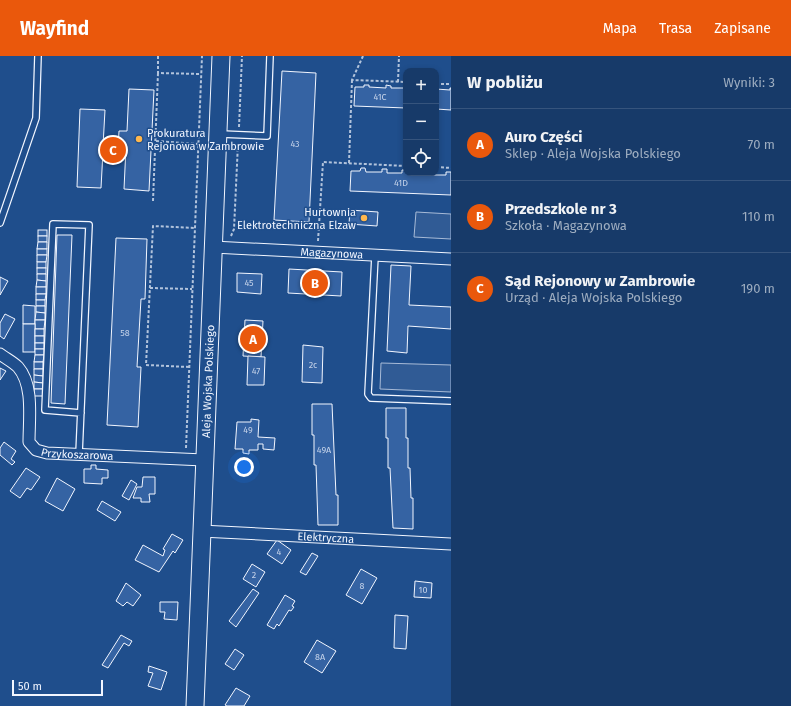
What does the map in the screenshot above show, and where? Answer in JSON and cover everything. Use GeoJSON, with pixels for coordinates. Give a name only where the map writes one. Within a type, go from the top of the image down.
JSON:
{"type":"FeatureCollection","features":[{"type":"Feature","properties":{"kind":"main road","name":"Aleja Wojska Polskiego"},"geometry":{"type":"LineString","coordinates":[[195,706],[204,460],[219,247],[218,134],[221,56]]}},
{"type":"Feature","properties":{"kind":"street","name":"Magazynowa"},"geometry":{"type":"LineString","coordinates":[[219,247],[451,259]]}},
{"type":"Feature","properties":{"kind":"street","name":"Przykoszarowa"},"geometry":{"type":"LineString","coordinates":[[0,354],[17,367],[25,379],[29,404],[29,442],[36,450],[47,453],[204,460]]}},
{"type":"Feature","properties":{"kind":"street","name":"Elektryczna"},"geometry":{"type":"LineString","coordinates":[[201,532],[451,544]]}},
{"type":"Feature","properties":{"kind":"lane"},"geometry":{"type":"LineString","coordinates":[[0,223],[36,118],[38,56]]}},
{"type":"Feature","properties":{"kind":"lane"},"geometry":{"type":"LineString","coordinates":[[218,134],[266,136],[270,56]]}},
{"type":"Feature","properties":{"kind":"lane"},"geometry":{"type":"LineString","coordinates":[[79,454],[81,413],[88,225],[53,224],[45,410],[81,413]]}},
{"type":"Feature","properties":{"kind":"lane"},"geometry":{"type":"LineString","coordinates":[[375,256],[368,394],[371,398],[451,401]]}},
{"type":"Feature","properties":{"kind":"path"},"geometry":{"type":"LineString","coordinates":[[153,202],[158,56]]}},
{"type":"Feature","properties":{"kind":"path"},"geometry":{"type":"LineString","coordinates":[[185,459],[202,56]]}},
{"type":"Feature","properties":{"kind":"path"},"geometry":{"type":"LineString","coordinates":[[219,247],[234,229],[242,56]]}},
{"type":"Feature","properties":{"kind":"path"},"geometry":{"type":"LineString","coordinates":[[349,163],[352,80],[362,56]]}},
{"type":"Feature","properties":{"kind":"path"},"geometry":{"type":"LineString","coordinates":[[398,82],[399,56]]}},
{"type":"Feature","properties":{"kind":"path"},"geometry":{"type":"LineString","coordinates":[[158,73],[201,74]]}},
{"type":"Feature","properties":{"kind":"path"},"geometry":{"type":"LineString","coordinates":[[352,80],[403,82]]}},
{"type":"Feature","properties":{"kind":"path"},"geometry":{"type":"LineString","coordinates":[[439,84],[451,84]]}},
{"type":"Feature","properties":{"kind":"path"},"geometry":{"type":"LineString","coordinates":[[156,141],[198,144]]}},
{"type":"Feature","properties":{"kind":"path"},"geometry":{"type":"LineString","coordinates":[[317,252],[323,162],[403,166]]}},
{"type":"Feature","properties":{"kind":"path"},"geometry":{"type":"LineString","coordinates":[[439,167],[451,168]]}},
{"type":"Feature","properties":{"kind":"path"},"geometry":{"type":"LineString","coordinates":[[189,367],[146,365],[153,226],[195,228]]}},
{"type":"Feature","properties":{"kind":"path"},"geometry":{"type":"LineString","coordinates":[[150,288],[192,289]]}},
{"type":"Feature","properties":{"kind":"shaded area"},"geometry":{"type":"Polygon","coordinates":[[[416,212],[451,214],[451,239],[414,237],[416,212]]]}},
{"type":"Feature","properties":{"kind":"shaded area"},"geometry":{"type":"Polygon","coordinates":[[[381,363],[451,365],[451,392],[380,389],[381,363]]]}},
{"type":"Feature","properties":{"kind":"building"},"geometry":{"type":"Polygon","coordinates":[[[282,71],[316,73],[309,222],[274,220],[282,71]]]}},
{"type":"Feature","properties":{"kind":"building"},"geometry":{"type":"Polygon","coordinates":[[[364,85],[369,85],[369,87],[386,88],[386,85],[391,86],[391,88],[403,88],[403,108],[354,106],[355,87],[364,87],[364,85]]]}},
{"type":"Feature","properties":{"kind":"building"},"geometry":{"type":"Polygon","coordinates":[[[451,88],[451,110],[439,109],[439,89],[450,90],[451,88]]]}},
{"type":"Feature","properties":{"kind":"building"},"geometry":{"type":"Polygon","coordinates":[[[129,89],[154,90],[149,191],[124,189],[126,147],[118,147],[119,131],[127,131],[129,89]]]}},
{"type":"Feature","properties":{"kind":"building"},"geometry":{"type":"Polygon","coordinates":[[[80,109],[105,110],[103,146],[126,147],[126,152],[103,151],[101,188],[77,187],[80,109]]]}},
{"type":"Feature","properties":{"kind":"building"},"geometry":{"type":"Polygon","coordinates":[[[361,168],[365,168],[366,172],[382,172],[382,169],[387,169],[387,173],[402,173],[403,170],[403,176],[439,176],[446,175],[446,172],[451,172],[451,195],[350,191],[351,171],[360,171],[361,168]]]}},
{"type":"Feature","properties":{"kind":"building","name":"Hurtownia Elektrotechniczna Elzaw"},"geometry":{"type":"Polygon","coordinates":[[[350,210],[378,212],[377,226],[349,224],[350,210]]]}},
{"type":"Feature","properties":{"kind":"building"},"geometry":{"type":"Polygon","coordinates":[[[38,230],[47,230],[47,236],[38,236],[38,230]]]}},
{"type":"Feature","properties":{"kind":"building"},"geometry":{"type":"Polygon","coordinates":[[[57,235],[72,235],[65,404],[51,403],[57,235]]]}},
{"type":"Feature","properties":{"kind":"building"},"geometry":{"type":"Polygon","coordinates":[[[38,236],[47,236],[47,242],[38,242],[38,236]]]}},
{"type":"Feature","properties":{"kind":"building"},"geometry":{"type":"Polygon","coordinates":[[[116,238],[147,239],[145,299],[141,299],[137,367],[141,367],[138,427],[107,425],[116,238]]]}},
{"type":"Feature","properties":{"kind":"building"},"geometry":{"type":"Polygon","coordinates":[[[38,242],[47,242],[47,249],[37,249],[38,242]]]}},
{"type":"Feature","properties":{"kind":"building"},"geometry":{"type":"Polygon","coordinates":[[[37,249],[47,249],[47,255],[37,255],[37,249]]]}},
{"type":"Feature","properties":{"kind":"building"},"geometry":{"type":"Polygon","coordinates":[[[37,255],[47,255],[46,262],[37,262],[37,255]]]}},
{"type":"Feature","properties":{"kind":"building"},"geometry":{"type":"Polygon","coordinates":[[[37,262],[46,262],[46,268],[37,268],[37,262]]]}},
{"type":"Feature","properties":{"kind":"building"},"geometry":{"type":"Polygon","coordinates":[[[391,265],[411,266],[409,305],[451,307],[451,329],[408,326],[407,353],[387,351],[391,265]]]}},
{"type":"Feature","properties":{"kind":"building"},"geometry":{"type":"Polygon","coordinates":[[[37,268],[46,268],[46,274],[37,274],[37,268]]]}},
{"type":"Feature","properties":{"kind":"building"},"geometry":{"type":"Polygon","coordinates":[[[289,269],[342,272],[341,296],[288,293],[289,269]]]}},
{"type":"Feature","properties":{"kind":"building"},"geometry":{"type":"Polygon","coordinates":[[[237,273],[262,274],[261,294],[237,292],[237,273]]]}},
{"type":"Feature","properties":{"kind":"building"},"geometry":{"type":"Polygon","coordinates":[[[37,274],[46,274],[46,281],[37,280],[37,274]]]}},
{"type":"Feature","properties":{"kind":"building"},"geometry":{"type":"Polygon","coordinates":[[[0,277],[8,281],[0,295],[0,277]]]}},
{"type":"Feature","properties":{"kind":"building"},"geometry":{"type":"Polygon","coordinates":[[[37,280],[46,281],[46,287],[36,287],[37,280]]]}},
{"type":"Feature","properties":{"kind":"building"},"geometry":{"type":"Polygon","coordinates":[[[36,287],[46,287],[46,294],[36,294],[36,287]]]}},
{"type":"Feature","properties":{"kind":"building"},"geometry":{"type":"Polygon","coordinates":[[[36,294],[46,294],[45,300],[36,300],[36,294]]]}},
{"type":"Feature","properties":{"kind":"building"},"geometry":{"type":"Polygon","coordinates":[[[36,300],[45,300],[45,306],[36,306],[36,300]]]}},
{"type":"Feature","properties":{"kind":"building"},"geometry":{"type":"Polygon","coordinates":[[[23,305],[35,306],[35,324],[23,324],[23,305]]]}},
{"type":"Feature","properties":{"kind":"building"},"geometry":{"type":"Polygon","coordinates":[[[36,306],[45,306],[45,313],[36,312],[36,306]]]}},
{"type":"Feature","properties":{"kind":"building"},"geometry":{"type":"Polygon","coordinates":[[[36,312],[45,313],[45,320],[35,320],[36,312]]]}},
{"type":"Feature","properties":{"kind":"building"},"geometry":{"type":"Polygon","coordinates":[[[5,314],[15,319],[4,339],[0,336],[0,323],[5,314]]]}},
{"type":"Feature","properties":{"kind":"building"},"geometry":{"type":"Polygon","coordinates":[[[35,320],[45,320],[44,329],[35,329],[35,320]]]}},
{"type":"Feature","properties":{"kind":"building"},"geometry":{"type":"Polygon","coordinates":[[[245,320],[263,321],[261,357],[243,356],[245,320]]]}},
{"type":"Feature","properties":{"kind":"building"},"geometry":{"type":"Polygon","coordinates":[[[23,324],[35,324],[35,352],[23,352],[23,324]]]}},
{"type":"Feature","properties":{"kind":"building"},"geometry":{"type":"Polygon","coordinates":[[[35,329],[44,329],[44,336],[35,336],[35,329]]]}},
{"type":"Feature","properties":{"kind":"building"},"geometry":{"type":"Polygon","coordinates":[[[35,336],[44,336],[44,343],[35,343],[35,336]]]}},
{"type":"Feature","properties":{"kind":"building"},"geometry":{"type":"Polygon","coordinates":[[[35,343],[44,343],[44,349],[35,349],[35,343]]]}},
{"type":"Feature","properties":{"kind":"building"},"geometry":{"type":"Polygon","coordinates":[[[303,345],[323,347],[322,383],[302,382],[303,345]]]}},
{"type":"Feature","properties":{"kind":"building"},"geometry":{"type":"Polygon","coordinates":[[[35,349],[44,349],[44,355],[35,355],[35,349]]]}},
{"type":"Feature","properties":{"kind":"building"},"geometry":{"type":"Polygon","coordinates":[[[35,355],[44,355],[43,362],[34,362],[35,355]]]}},
{"type":"Feature","properties":{"kind":"building"},"geometry":{"type":"Polygon","coordinates":[[[248,356],[265,357],[264,385],[247,385],[248,356]]]}},
{"type":"Feature","properties":{"kind":"building"},"geometry":{"type":"Polygon","coordinates":[[[34,362],[43,362],[43,369],[34,369],[34,362]]]}},
{"type":"Feature","properties":{"kind":"building"},"geometry":{"type":"Polygon","coordinates":[[[0,368],[6,371],[0,380],[0,368]]]}},
{"type":"Feature","properties":{"kind":"building"},"geometry":{"type":"Polygon","coordinates":[[[34,369],[43,369],[43,376],[34,375],[34,369]]]}},
{"type":"Feature","properties":{"kind":"building"},"geometry":{"type":"Polygon","coordinates":[[[34,375],[43,376],[43,383],[34,382],[34,375]]]}},
{"type":"Feature","properties":{"kind":"building"},"geometry":{"type":"Polygon","coordinates":[[[34,382],[43,383],[43,389],[34,389],[34,382]]]}},
{"type":"Feature","properties":{"kind":"building"},"geometry":{"type":"Polygon","coordinates":[[[34,389],[43,389],[43,396],[34,396],[34,389]]]}},
{"type":"Feature","properties":{"kind":"building"},"geometry":{"type":"Polygon","coordinates":[[[312,404],[332,404],[336,495],[338,495],[338,525],[318,525],[316,465],[314,465],[314,435],[312,435],[312,404]]]}},
{"type":"Feature","properties":{"kind":"building"},"geometry":{"type":"Polygon","coordinates":[[[386,408],[406,408],[408,468],[410,468],[411,498],[413,498],[413,529],[393,528],[390,468],[388,468],[388,438],[386,438],[386,408]]]}},
{"type":"Feature","properties":{"kind":"building"},"geometry":{"type":"Polygon","coordinates":[[[251,419],[259,420],[258,437],[275,438],[274,450],[263,449],[263,444],[258,444],[258,450],[249,450],[249,454],[243,453],[243,449],[235,449],[237,422],[251,422],[251,419]]]}},
{"type":"Feature","properties":{"kind":"building"},"geometry":{"type":"Polygon","coordinates":[[[4,442],[16,451],[11,459],[15,462],[12,465],[0,455],[0,448],[4,442]]]}},
{"type":"Feature","properties":{"kind":"building"},"geometry":{"type":"Polygon","coordinates":[[[91,465],[96,465],[96,469],[108,470],[108,478],[102,478],[102,484],[84,483],[84,469],[91,469],[91,465]]]}},
{"type":"Feature","properties":{"kind":"building"},"geometry":{"type":"Polygon","coordinates":[[[26,468],[40,477],[31,490],[27,488],[20,498],[10,491],[26,468]]]}},
{"type":"Feature","properties":{"kind":"building"},"geometry":{"type":"Polygon","coordinates":[[[143,477],[155,477],[155,494],[149,494],[150,502],[141,502],[141,498],[133,498],[137,487],[142,487],[143,477]]]}},
{"type":"Feature","properties":{"kind":"building"},"geometry":{"type":"Polygon","coordinates":[[[57,478],[75,489],[63,511],[45,501],[57,478]]]}},
{"type":"Feature","properties":{"kind":"building"},"geometry":{"type":"Polygon","coordinates":[[[131,480],[137,484],[129,500],[122,496],[131,480]]]}},
{"type":"Feature","properties":{"kind":"building"},"geometry":{"type":"Polygon","coordinates":[[[102,501],[121,512],[115,521],[97,510],[102,501]]]}},
{"type":"Feature","properties":{"kind":"building"},"geometry":{"type":"Polygon","coordinates":[[[172,534],[183,540],[175,553],[173,551],[159,572],[135,560],[143,545],[163,556],[165,550],[163,549],[172,534]]]}},
{"type":"Feature","properties":{"kind":"building"},"geometry":{"type":"Polygon","coordinates":[[[277,540],[291,550],[282,564],[267,554],[277,540]]]}},
{"type":"Feature","properties":{"kind":"building"},"geometry":{"type":"Polygon","coordinates":[[[312,553],[318,556],[306,575],[300,572],[312,553]]]}},
{"type":"Feature","properties":{"kind":"building"},"geometry":{"type":"Polygon","coordinates":[[[252,564],[265,572],[256,587],[243,579],[252,564]]]}},
{"type":"Feature","properties":{"kind":"building"},"geometry":{"type":"Polygon","coordinates":[[[361,569],[377,578],[362,604],[346,595],[361,569]]]}},
{"type":"Feature","properties":{"kind":"building"},"geometry":{"type":"Polygon","coordinates":[[[415,581],[432,583],[431,598],[414,597],[415,581]]]}},
{"type":"Feature","properties":{"kind":"building"},"geometry":{"type":"Polygon","coordinates":[[[126,583],[141,595],[133,606],[127,602],[123,606],[116,601],[126,583]]]}},
{"type":"Feature","properties":{"kind":"building"},"geometry":{"type":"Polygon","coordinates":[[[253,589],[259,593],[236,627],[229,621],[253,589]]]}},
{"type":"Feature","properties":{"kind":"building"},"geometry":{"type":"Polygon","coordinates":[[[285,595],[295,601],[292,606],[294,607],[291,611],[289,610],[279,626],[277,624],[274,629],[267,625],[285,595]]]}},
{"type":"Feature","properties":{"kind":"building"},"geometry":{"type":"Polygon","coordinates":[[[160,602],[178,602],[177,620],[164,619],[165,612],[160,612],[160,602]]]}},
{"type":"Feature","properties":{"kind":"building"},"geometry":{"type":"Polygon","coordinates":[[[395,615],[408,616],[406,649],[394,648],[395,615]]]}},
{"type":"Feature","properties":{"kind":"building"},"geometry":{"type":"Polygon","coordinates":[[[121,635],[132,641],[129,646],[124,643],[108,668],[102,665],[121,635]]]}},
{"type":"Feature","properties":{"kind":"building"},"geometry":{"type":"Polygon","coordinates":[[[317,640],[336,651],[322,673],[304,662],[317,640]]]}},
{"type":"Feature","properties":{"kind":"building"},"geometry":{"type":"Polygon","coordinates":[[[235,649],[244,655],[234,670],[225,664],[235,649]]]}},
{"type":"Feature","properties":{"kind":"building"},"geometry":{"type":"Polygon","coordinates":[[[149,666],[167,672],[161,690],[148,686],[153,673],[148,672],[149,666]]]}},
{"type":"Feature","properties":{"kind":"building"},"geometry":{"type":"Polygon","coordinates":[[[236,688],[250,696],[244,706],[225,705],[236,688]]]}},
{"type":"Feature","properties":{"kind":"place","name":"Prokuratura Rejonowa w Zambrowie"},"geometry":{"type":"Point","coordinates":[139,139]}},
{"type":"Feature","properties":{"kind":"place","name":"Sąd Rejonowy w Zambrowie"},"geometry":{"type":"Point","coordinates":[113,150]}},
{"type":"Feature","properties":{"kind":"place","name":"Hurtownia Elektrotechniczna Elzaw"},"geometry":{"type":"Point","coordinates":[364,218]}},
{"type":"Feature","properties":{"kind":"place","name":"Przedszkole nr 3"},"geometry":{"type":"Point","coordinates":[315,283]}},
{"type":"Feature","properties":{"kind":"place","name":"Auro Części"},"geometry":{"type":"Point","coordinates":[253,339]}}]}
